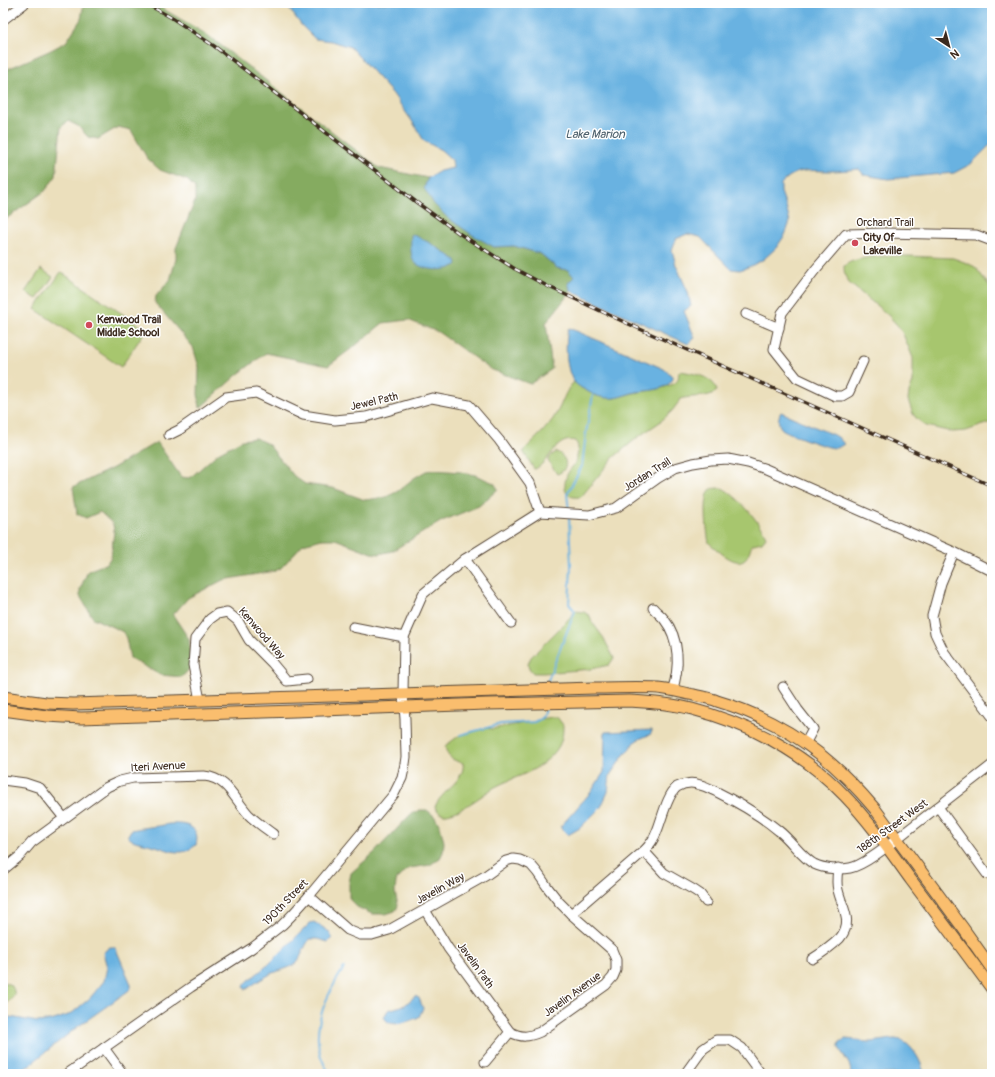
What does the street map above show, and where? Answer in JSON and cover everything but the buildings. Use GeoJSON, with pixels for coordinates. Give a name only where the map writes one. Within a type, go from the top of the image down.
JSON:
{"type":"FeatureCollection","features":[{"type":"Feature","properties":{"kind":"main road"},"geometry":{"type":"LineString","coordinates":[[3,697],[46,703],[73,704],[594,688],[659,688],[717,700],[768,722],[805,744],[821,755],[861,793],[892,843],[992,989]]}},
{"type":"Feature","properties":{"kind":"main road"},"geometry":{"type":"LineString","coordinates":[[3,710],[47,716],[94,718],[486,704],[629,701],[651,702],[691,709],[742,726],[790,750],[817,771],[844,796],[868,822],[892,843],[992,969]]}},
{"type":"Feature","properties":{"kind":"street"},"geometry":{"type":"LineString","coordinates":[[3,20],[24,4]]}},
{"type":"Feature","properties":{"kind":"street","name":"Orchard Trail"},"geometry":{"type":"LineString","coordinates":[[862,361],[849,392],[842,396],[835,396],[797,378],[774,349],[782,313],[815,270],[846,234],[884,233],[976,235],[992,241]]}},
{"type":"Feature","properties":{"kind":"street"},"geometry":{"type":"LineString","coordinates":[[746,314],[779,328]]}},
{"type":"Feature","properties":{"kind":"street","name":"Jewel Path"},"geometry":{"type":"LineString","coordinates":[[169,435],[179,430],[226,397],[256,393],[303,415],[335,420],[366,417],[432,398],[469,405],[499,440],[530,483],[540,512]]}},
{"type":"Feature","properties":{"kind":"street","name":"Jordan Trail"},"geometry":{"type":"LineString","coordinates":[[540,512],[589,515],[616,508],[658,478],[675,468],[693,462],[728,459],[748,462],[766,469],[992,570]]}},
{"type":"Feature","properties":{"kind":"street"},"geometry":{"type":"LineString","coordinates":[[403,694],[404,636],[423,594],[465,559],[540,512]]}},
{"type":"Feature","properties":{"kind":"street"},"geometry":{"type":"LineString","coordinates":[[954,552],[941,583],[932,616],[935,634],[944,652],[992,716]]}},
{"type":"Feature","properties":{"kind":"street"},"geometry":{"type":"LineString","coordinates":[[465,559],[511,623]]}},
{"type":"Feature","properties":{"kind":"street"},"geometry":{"type":"LineString","coordinates":[[653,608],[664,618],[670,628],[676,644],[678,664],[672,691]]}},
{"type":"Feature","properties":{"kind":"street","name":"Kenwood Way"},"geometry":{"type":"LineString","coordinates":[[200,700],[193,665],[195,640],[210,619],[217,614],[227,612],[238,621],[249,640],[288,681],[308,678]]}},
{"type":"Feature","properties":{"kind":"street"},"geometry":{"type":"LineString","coordinates":[[353,627],[404,636]]}},
{"type":"Feature","properties":{"kind":"street"},"geometry":{"type":"LineString","coordinates":[[782,687],[813,729],[805,744]]}},
{"type":"Feature","properties":{"kind":"street","name":"190th Street"},"geometry":{"type":"LineString","coordinates":[[67,1074],[191,987],[252,948],[282,925],[309,896],[394,794],[399,784],[404,772],[406,757],[403,694]]}},
{"type":"Feature","properties":{"kind":"street","name":"188th Street West"},"geometry":{"type":"LineString","coordinates":[[571,914],[644,851],[652,842],[672,793],[677,787],[692,783],[701,785],[751,811],[778,830],[809,861],[824,868],[850,868],[859,865],[892,843],[992,765]]}},
{"type":"Feature","properties":{"kind":"street","name":"Iteri Avenue"},"geometry":{"type":"LineString","coordinates":[[3,870],[20,856],[32,842],[107,787],[120,781],[133,778],[211,776],[224,783],[251,816],[273,834]]}},
{"type":"Feature","properties":{"kind":"street"},"geometry":{"type":"LineString","coordinates":[[3,780],[25,783],[40,788],[64,818]]}},
{"type":"Feature","properties":{"kind":"street"},"geometry":{"type":"LineString","coordinates":[[938,807],[987,874]]}},
{"type":"Feature","properties":{"kind":"street"},"geometry":{"type":"LineString","coordinates":[[644,851],[664,873],[700,894],[706,902]]}},
{"type":"Feature","properties":{"kind":"street","name":"Javelin Way"},"geometry":{"type":"LineString","coordinates":[[309,896],[348,930],[360,935],[372,935],[383,933],[425,910],[485,876],[506,861],[520,860],[531,865],[538,872],[548,888],[571,914]]}},
{"type":"Feature","properties":{"kind":"street"},"geometry":{"type":"LineString","coordinates":[[812,959],[838,939],[846,926],[846,913],[838,890],[838,868]]}},
{"type":"Feature","properties":{"kind":"street","name":"Javelin Path"},"geometry":{"type":"LineString","coordinates":[[425,910],[448,948],[510,1032]]}},
{"type":"Feature","properties":{"kind":"street","name":"Javelin Avenue"},"geometry":{"type":"LineString","coordinates":[[510,1032],[524,1037],[540,1032],[606,985],[613,977],[616,970],[616,960],[612,950],[571,914]]}},
{"type":"Feature","properties":{"kind":"street"},"geometry":{"type":"LineString","coordinates":[[485,1062],[510,1032]]}},
{"type":"Feature","properties":{"kind":"street"},"geometry":{"type":"LineString","coordinates":[[685,1074],[703,1049],[716,1040],[730,1040],[742,1048],[761,1074]]}},
{"type":"Feature","properties":{"kind":"street"},"geometry":{"type":"LineString","coordinates":[[104,1048],[122,1074]]}},
{"type":"Feature","properties":{"kind":"green space"},"geometry":{"type":"Polygon","coordinates":[[[84,3],[153,3],[206,34],[379,168],[428,178],[424,188],[494,247],[514,246],[541,254],[557,268],[568,270],[575,277],[568,283],[571,291],[546,323],[552,369],[530,384],[490,369],[438,332],[408,320],[383,323],[328,366],[266,353],[237,375],[200,408],[198,394],[199,367],[193,347],[155,303],[156,296],[170,280],[176,259],[176,248],[195,201],[195,188],[187,180],[160,170],[147,158],[131,130],[118,127],[98,139],[88,137],[78,126],[68,121],[61,127],[56,176],[45,191],[3,221],[3,71],[66,42],[81,19],[84,3]]]}},
{"type":"Feature","properties":{"kind":"green space"},"geometry":{"type":"Polygon","coordinates":[[[908,256],[953,258],[967,263],[975,267],[992,289],[992,422],[966,431],[952,432],[926,426],[913,414],[908,400],[913,382],[913,358],[903,334],[888,315],[849,283],[844,268],[844,266],[850,262],[865,258],[908,256]]]}},
{"type":"Feature","properties":{"kind":"green space"},"geometry":{"type":"Polygon","coordinates":[[[41,269],[53,277],[37,299],[25,292],[41,269]]]}},
{"type":"Feature","properties":{"kind":"green space"},"geometry":{"type":"Polygon","coordinates":[[[61,272],[146,330],[121,367],[35,309],[61,272]]]}},
{"type":"Feature","properties":{"kind":"green space"},"geometry":{"type":"Polygon","coordinates":[[[680,371],[702,376],[712,382],[717,391],[705,396],[681,399],[672,411],[660,422],[638,437],[613,458],[581,497],[568,495],[565,489],[567,475],[574,465],[578,451],[575,441],[568,440],[563,442],[540,466],[535,469],[523,451],[541,434],[553,419],[568,390],[574,382],[583,389],[597,396],[614,398],[658,389],[674,384],[678,380],[680,371]]]}},
{"type":"Feature","properties":{"kind":"green space"},"geometry":{"type":"Polygon","coordinates":[[[255,438],[268,444],[294,476],[305,484],[333,488],[365,500],[386,497],[398,491],[414,478],[426,471],[434,470],[461,472],[475,475],[494,483],[498,489],[479,506],[442,521],[392,551],[379,554],[372,553],[335,539],[322,539],[303,544],[281,568],[275,571],[223,580],[188,598],[173,615],[189,639],[191,667],[182,677],[160,675],[130,658],[126,638],[123,632],[93,618],[80,596],[80,589],[88,571],[107,563],[111,557],[114,531],[113,524],[100,512],[86,518],[77,514],[73,487],[113,468],[157,442],[181,477],[190,478],[218,453],[242,440],[255,438]]]}},
{"type":"Feature","properties":{"kind":"green space"},"geometry":{"type":"Polygon","coordinates":[[[557,452],[563,457],[566,464],[564,470],[557,474],[548,461],[550,456],[557,452]]]}},
{"type":"Feature","properties":{"kind":"green space"},"geometry":{"type":"Polygon","coordinates":[[[722,488],[741,502],[766,537],[762,542],[752,546],[744,560],[734,561],[709,543],[706,516],[708,494],[711,489],[722,488]]]}},
{"type":"Feature","properties":{"kind":"green space"},"geometry":{"type":"Polygon","coordinates":[[[575,611],[584,612],[590,616],[592,622],[603,637],[614,658],[609,665],[591,669],[533,673],[528,664],[531,657],[575,611]]]}},
{"type":"Feature","properties":{"kind":"green space"},"geometry":{"type":"Polygon","coordinates":[[[551,717],[557,717],[563,725],[563,733],[554,753],[541,765],[495,787],[472,803],[453,813],[445,814],[437,810],[435,807],[438,802],[461,775],[463,769],[463,763],[451,758],[447,753],[445,746],[460,735],[487,728],[492,729],[534,722],[551,717]]]}},
{"type":"Feature","properties":{"kind":"green space"},"geometry":{"type":"Polygon","coordinates":[[[420,810],[427,810],[435,817],[440,826],[444,842],[443,852],[440,858],[430,865],[410,868],[397,879],[395,892],[398,905],[395,911],[386,914],[372,914],[357,907],[349,897],[351,873],[374,853],[411,814],[420,810]]]}},
{"type":"Feature","properties":{"kind":"green space"},"geometry":{"type":"Polygon","coordinates":[[[3,982],[11,985],[14,995],[3,1006],[3,982]]]}},
{"type":"Feature","properties":{"kind":"water","name":"Lake Marion"},"geometry":{"type":"Polygon","coordinates":[[[285,3],[992,3],[992,143],[971,164],[954,173],[888,179],[864,175],[859,169],[804,171],[792,175],[781,184],[781,192],[790,222],[785,235],[776,248],[764,259],[740,270],[731,269],[700,237],[687,234],[676,239],[672,250],[676,265],[688,292],[691,306],[684,311],[695,338],[688,344],[571,291],[568,283],[574,277],[568,270],[557,268],[541,254],[514,246],[494,247],[471,234],[448,218],[434,204],[424,188],[428,178],[440,171],[453,168],[452,160],[441,150],[424,141],[393,94],[350,47],[331,41],[315,39],[302,26],[285,3]]]}},
{"type":"Feature","properties":{"kind":"water"},"geometry":{"type":"Polygon","coordinates":[[[412,234],[430,243],[456,260],[457,264],[448,269],[434,270],[421,267],[416,264],[411,254],[412,234]]]}},
{"type":"Feature","properties":{"kind":"water"},"geometry":{"type":"Polygon","coordinates":[[[568,329],[574,330],[664,369],[672,376],[673,379],[662,388],[614,398],[600,397],[593,394],[575,383],[569,372],[566,349],[568,329]]]}},
{"type":"Feature","properties":{"kind":"water"},"geometry":{"type":"Polygon","coordinates":[[[781,412],[838,437],[844,444],[837,448],[824,446],[782,429],[779,423],[781,412]]]}},
{"type":"Feature","properties":{"kind":"water"},"geometry":{"type":"Polygon","coordinates":[[[652,730],[651,734],[637,740],[610,775],[608,792],[601,807],[580,828],[568,835],[560,827],[591,792],[604,772],[605,732],[652,730]]]}},
{"type":"Feature","properties":{"kind":"water"},"geometry":{"type":"Polygon","coordinates":[[[169,824],[185,825],[194,829],[197,838],[196,845],[186,851],[178,852],[136,841],[128,837],[131,830],[169,824]]]}},
{"type":"Feature","properties":{"kind":"water"},"geometry":{"type":"Polygon","coordinates":[[[314,922],[330,933],[332,938],[328,942],[310,939],[295,964],[269,975],[247,989],[244,988],[248,981],[269,964],[310,923],[314,922]]]}},
{"type":"Feature","properties":{"kind":"water"},"geometry":{"type":"Polygon","coordinates":[[[110,947],[114,947],[116,949],[131,984],[131,988],[76,1028],[18,1074],[3,1074],[3,1020],[10,1017],[38,1022],[54,1020],[71,1014],[90,998],[104,981],[107,967],[103,953],[110,947]]]}},
{"type":"Feature","properties":{"kind":"water"},"geometry":{"type":"Polygon","coordinates":[[[415,996],[419,998],[423,1008],[419,1017],[410,1021],[395,1024],[387,1021],[384,1017],[388,1010],[405,1005],[415,996]]]}},
{"type":"Feature","properties":{"kind":"water"},"geometry":{"type":"Polygon","coordinates":[[[845,1039],[876,1042],[894,1039],[905,1042],[918,1057],[924,1074],[852,1074],[849,1064],[839,1048],[840,1042],[845,1039]]]}},
{"type":"Feature","properties":{"kind":"waterway"},"geometry":{"type":"LineString","coordinates":[[569,511],[567,494],[582,466],[593,395]]}},
{"type":"Feature","properties":{"kind":"waterway"},"geometry":{"type":"LineString","coordinates":[[547,686],[575,611],[569,604],[571,567],[569,516]]}},
{"type":"Feature","properties":{"kind":"waterway"},"geometry":{"type":"LineString","coordinates":[[460,735],[501,724],[534,722],[543,716],[545,706]]}},
{"type":"Feature","properties":{"kind":"waterway"},"geometry":{"type":"LineString","coordinates":[[330,1074],[323,1061],[319,1048],[318,1034],[320,1020],[329,993],[344,968]]}},
{"type":"Feature","properties":{"kind":"railway"},"geometry":{"type":"LineString","coordinates":[[145,3],[172,18],[214,46],[416,202],[460,234],[515,269],[549,287],[622,321],[992,486]]}},
{"type":"Feature","properties":{"kind":"place","name":"City Of Lakeville"},"geometry":{"type":"Point","coordinates":[855,243]}},
{"type":"Feature","properties":{"kind":"place","name":"Kenwood Trail Middle School"},"geometry":{"type":"Point","coordinates":[89,325]}}]}
